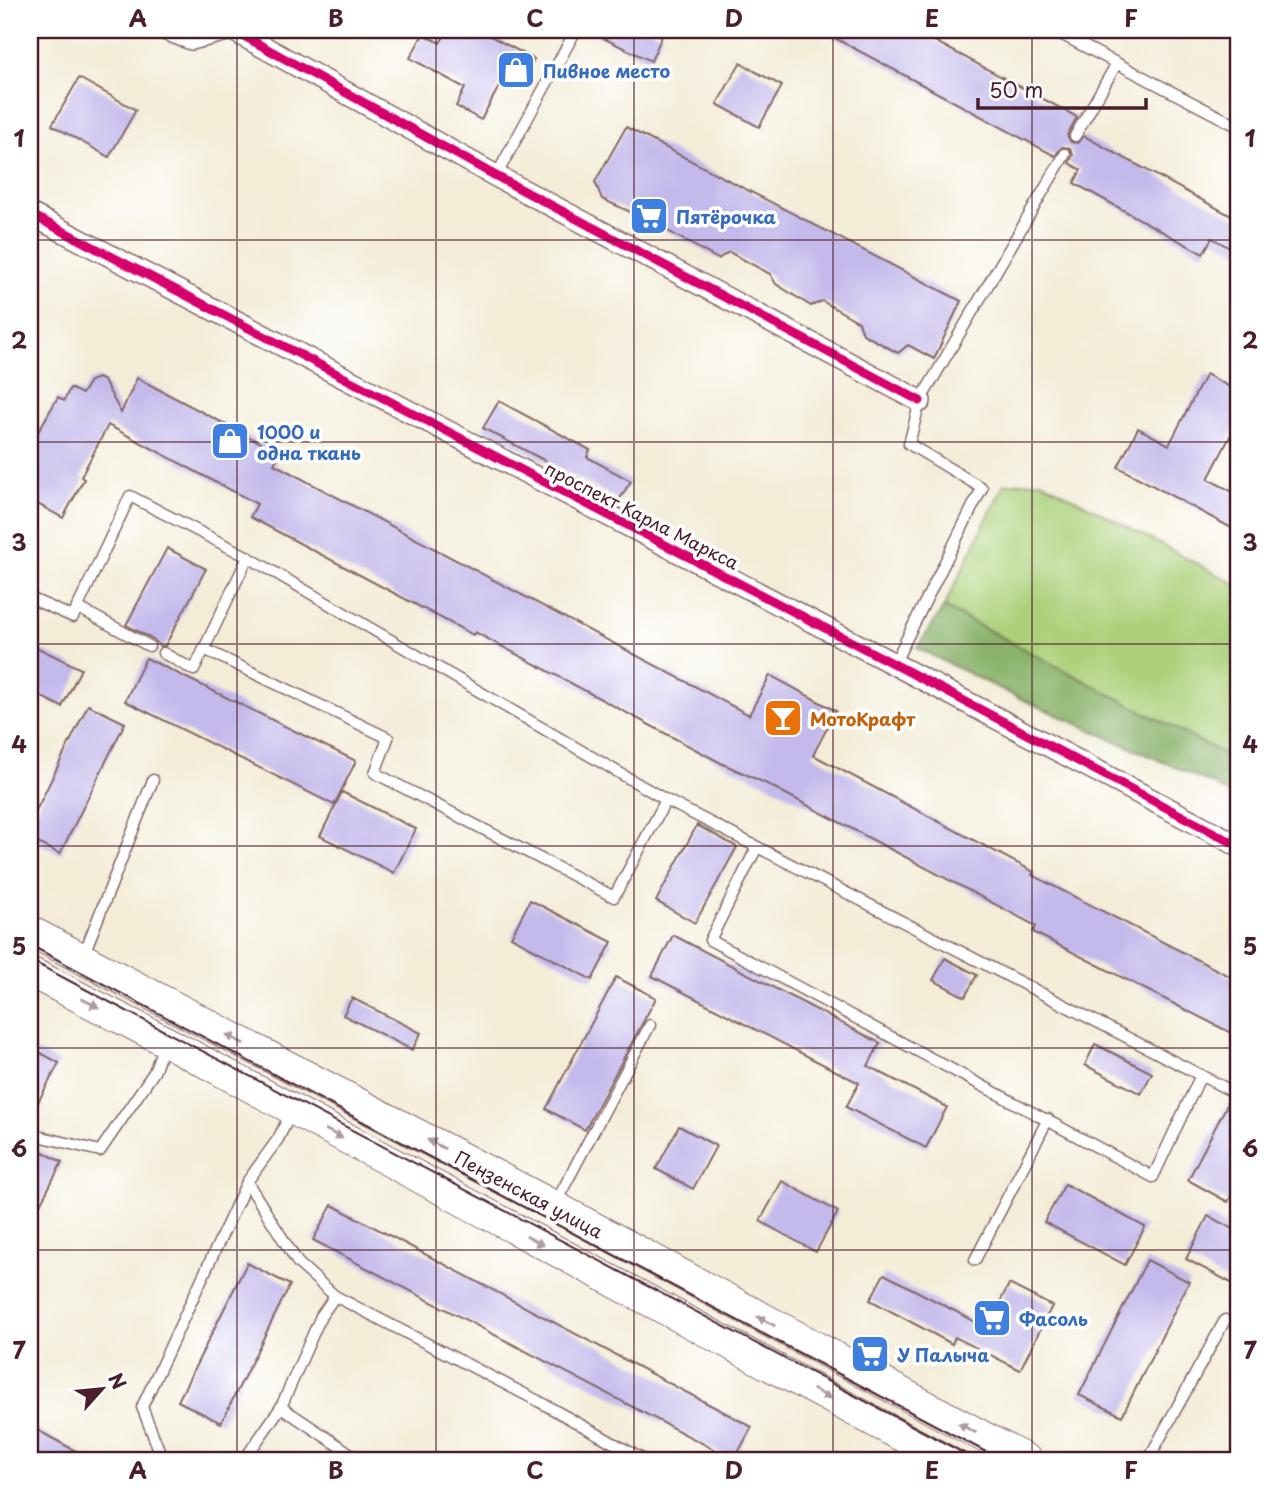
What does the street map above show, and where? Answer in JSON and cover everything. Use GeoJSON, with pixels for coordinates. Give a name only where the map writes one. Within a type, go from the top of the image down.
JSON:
{"type":"FeatureCollection","features":[{"type":"Feature","properties":{"kind":"main road","name":"Пензенская улица"},"geometry":{"type":"LineString","coordinates":[[30,931],[554,1206],[1027,1460]]}},
{"type":"Feature","properties":{"kind":"main road"},"geometry":{"type":"LineString","coordinates":[[30,972],[165,1041],[946,1460]]}},
{"type":"Feature","properties":{"kind":"street"},"geometry":{"type":"LineString","coordinates":[[167,30],[191,39],[227,30]]}},
{"type":"Feature","properties":{"kind":"street"},"geometry":{"type":"LineString","coordinates":[[233,30],[496,176],[920,401]]}},
{"type":"Feature","properties":{"kind":"street","name":"проспект Карла Маркса"},"geometry":{"type":"LineString","coordinates":[[30,214],[1239,846]]}},
{"type":"Feature","properties":{"kind":"lane"},"geometry":{"type":"LineString","coordinates":[[496,176],[576,30]]}},
{"type":"Feature","properties":{"kind":"lane"},"geometry":{"type":"LineString","coordinates":[[1053,30],[1239,127]]}},
{"type":"Feature","properties":{"kind":"lane"},"geometry":{"type":"LineString","coordinates":[[1075,136],[1117,64]]}},
{"type":"Feature","properties":{"kind":"lane"},"geometry":{"type":"LineString","coordinates":[[894,664],[982,488],[909,444],[920,401],[1065,154]]}},
{"type":"Feature","properties":{"kind":"lane"},"geometry":{"type":"LineString","coordinates":[[30,598],[72,617],[130,496],[248,557],[666,800],[1239,1095]]}},
{"type":"Feature","properties":{"kind":"lane"},"geometry":{"type":"LineString","coordinates":[[163,653],[194,670],[248,557]]}},
{"type":"Feature","properties":{"kind":"lane"},"geometry":{"type":"LineString","coordinates":[[77,607],[149,646]]}},
{"type":"Feature","properties":{"kind":"lane"},"geometry":{"type":"LineString","coordinates":[[204,649],[388,738],[375,773],[614,897],[666,800]]}},
{"type":"Feature","properties":{"kind":"lane"},"geometry":{"type":"LineString","coordinates":[[82,958],[153,780]]}},
{"type":"Feature","properties":{"kind":"lane"},"geometry":{"type":"LineString","coordinates":[[757,848],[710,940],[1153,1177],[1201,1075]]}},
{"type":"Feature","properties":{"kind":"lane"},"geometry":{"type":"LineString","coordinates":[[554,1206],[650,1025]]}},
{"type":"Feature","properties":{"kind":"lane"},"geometry":{"type":"LineString","coordinates":[[30,1134],[100,1152],[154,1072],[165,1041]]}},
{"type":"Feature","properties":{"kind":"lane"},"geometry":{"type":"LineString","coordinates":[[163,1460],[142,1407],[247,1182],[278,1139],[292,1111]]}},
{"type":"Feature","properties":{"kind":"lane"},"geometry":{"type":"LineString","coordinates":[[975,1260],[1048,1119]]}},
{"type":"Feature","properties":{"kind":"lane"},"geometry":{"type":"LineString","coordinates":[[247,1182],[298,1263],[335,1296],[538,1401],[644,1460]]}},
{"type":"Feature","properties":{"kind":"lane"},"geometry":{"type":"LineString","coordinates":[[244,1460],[281,1407],[321,1316],[335,1296]]}},
{"type":"Feature","properties":{"kind":"lane"},"geometry":{"type":"LineString","coordinates":[[1148,1460],[1225,1320]]}},
{"type":"Feature","properties":{"kind":"lane"},"geometry":{"type":"LineString","coordinates":[[281,1407],[360,1460]]}},
{"type":"Feature","properties":{"kind":"green space"},"geometry":{"type":"Polygon","coordinates":[[[1041,481],[1239,586],[1239,762],[944,607],[1004,484],[1041,481]]]}},
{"type":"Feature","properties":{"kind":"green space"},"geometry":{"type":"Polygon","coordinates":[[[944,607],[1239,762],[1239,801],[1213,784],[1017,697],[917,648],[944,607]]]}},
{"type":"Feature","properties":{"kind":"building"},"geometry":{"type":"Polygon","coordinates":[[[448,30],[479,30],[534,59],[519,87],[503,79],[481,120],[456,106],[465,88],[410,58],[423,34],[440,43],[448,30]]]}},
{"type":"Feature","properties":{"kind":"building"},"geometry":{"type":"Polygon","coordinates":[[[586,30],[650,30],[662,36],[651,61],[586,30]]]}},
{"type":"Feature","properties":{"kind":"building"},"geometry":{"type":"Polygon","coordinates":[[[820,30],[914,30],[1077,117],[1067,135],[1071,142],[1078,143],[1084,136],[1239,220],[1239,253],[1212,238],[1203,254],[1074,183],[1081,170],[1069,163],[1073,155],[1070,148],[1062,147],[1055,156],[820,30]]]}},
{"type":"Feature","properties":{"kind":"building"},"geometry":{"type":"Polygon","coordinates":[[[740,63],[782,86],[759,127],[717,104],[740,63]]]}},
{"type":"Feature","properties":{"kind":"building"},"geometry":{"type":"Polygon","coordinates":[[[79,78],[136,110],[109,157],[52,125],[79,78]]]}},
{"type":"Feature","properties":{"kind":"building"},"geometry":{"type":"Polygon","coordinates":[[[626,127],[961,301],[934,359],[908,345],[898,353],[863,334],[859,322],[822,301],[811,306],[776,284],[770,274],[729,252],[718,259],[648,220],[602,199],[595,182],[626,127]]]}},
{"type":"Feature","properties":{"kind":"building"},"geometry":{"type":"Polygon","coordinates":[[[1206,374],[1239,392],[1239,419],[1208,479],[1239,495],[1239,532],[1118,467],[1138,428],[1169,445],[1206,374]]]}},
{"type":"Feature","properties":{"kind":"building"},"geometry":{"type":"Polygon","coordinates":[[[98,378],[104,381],[121,413],[137,378],[280,453],[274,464],[749,715],[770,675],[836,711],[813,755],[1034,872],[1032,875],[1239,981],[1239,1037],[1033,932],[1036,926],[767,784],[721,763],[475,632],[473,635],[250,517],[257,504],[108,425],[63,518],[30,500],[30,446],[58,397],[64,401],[70,388],[82,394],[90,381],[98,378]]]}},
{"type":"Feature","properties":{"kind":"building"},"geometry":{"type":"Polygon","coordinates":[[[499,401],[590,450],[587,457],[631,481],[619,500],[483,428],[499,401]]]}},
{"type":"Feature","properties":{"kind":"building"},"geometry":{"type":"Polygon","coordinates":[[[167,548],[206,569],[165,646],[160,646],[153,639],[126,625],[167,548]]]}},
{"type":"Feature","properties":{"kind":"building"},"geometry":{"type":"Polygon","coordinates":[[[30,644],[81,669],[62,707],[30,691],[30,644]]]}},
{"type":"Feature","properties":{"kind":"building"},"geometry":{"type":"Polygon","coordinates":[[[146,658],[356,761],[334,805],[125,701],[146,658]]]}},
{"type":"Feature","properties":{"kind":"building"},"geometry":{"type":"Polygon","coordinates":[[[88,705],[125,723],[60,854],[30,839],[30,823],[88,705]]]}},
{"type":"Feature","properties":{"kind":"building"},"geometry":{"type":"Polygon","coordinates":[[[342,792],[416,829],[394,873],[320,836],[342,792]]]}},
{"type":"Feature","properties":{"kind":"building"},"geometry":{"type":"Polygon","coordinates":[[[697,825],[737,847],[695,923],[656,901],[697,825]]]}},
{"type":"Feature","properties":{"kind":"building"},"geometry":{"type":"Polygon","coordinates":[[[530,900],[612,942],[592,980],[511,937],[530,900]]]}},
{"type":"Feature","properties":{"kind":"building"},"geometry":{"type":"Polygon","coordinates":[[[673,935],[880,1043],[868,1066],[947,1107],[926,1148],[846,1107],[859,1083],[652,976],[673,935]]]}},
{"type":"Feature","properties":{"kind":"building"},"geometry":{"type":"Polygon","coordinates":[[[945,958],[977,975],[965,997],[933,980],[945,958]]]}},
{"type":"Feature","properties":{"kind":"building"},"geometry":{"type":"Polygon","coordinates":[[[616,977],[656,998],[585,1130],[546,1109],[616,977]]]}},
{"type":"Feature","properties":{"kind":"building"},"geometry":{"type":"Polygon","coordinates":[[[352,998],[421,1033],[412,1050],[343,1015],[352,998]]]}},
{"type":"Feature","properties":{"kind":"building"},"geometry":{"type":"Polygon","coordinates":[[[1095,1044],[1152,1073],[1141,1094],[1085,1065],[1095,1044]]]}},
{"type":"Feature","properties":{"kind":"building"},"geometry":{"type":"Polygon","coordinates":[[[30,1047],[59,1063],[30,1117],[30,1047]]]}},
{"type":"Feature","properties":{"kind":"building"},"geometry":{"type":"Polygon","coordinates":[[[1230,1099],[1239,1103],[1239,1180],[1228,1202],[1188,1180],[1230,1099]]]}},
{"type":"Feature","properties":{"kind":"building"},"geometry":{"type":"Polygon","coordinates":[[[679,1126],[716,1146],[693,1189],[656,1169],[679,1126]]]}},
{"type":"Feature","properties":{"kind":"building"},"geometry":{"type":"Polygon","coordinates":[[[30,1145],[62,1162],[30,1224],[30,1145]]]}},
{"type":"Feature","properties":{"kind":"building"},"geometry":{"type":"Polygon","coordinates":[[[782,1181],[838,1212],[816,1252],[760,1221],[782,1181]]]}},
{"type":"Feature","properties":{"kind":"building"},"geometry":{"type":"Polygon","coordinates":[[[1065,1184],[1145,1227],[1125,1265],[1044,1222],[1065,1184]]]}},
{"type":"Feature","properties":{"kind":"building"},"geometry":{"type":"Polygon","coordinates":[[[332,1205],[752,1427],[734,1460],[313,1240],[332,1205]]]}},
{"type":"Feature","properties":{"kind":"building"},"geometry":{"type":"Polygon","coordinates":[[[1208,1216],[1239,1232],[1239,1287],[1186,1259],[1208,1216]]]}},
{"type":"Feature","properties":{"kind":"building"},"geometry":{"type":"Polygon","coordinates":[[[1147,1260],[1189,1282],[1122,1416],[1079,1395],[1147,1260]]]}},
{"type":"Feature","properties":{"kind":"building"},"geometry":{"type":"Polygon","coordinates":[[[247,1263],[290,1285],[221,1423],[178,1401],[247,1263]]]}},
{"type":"Feature","properties":{"kind":"building"},"geometry":{"type":"Polygon","coordinates":[[[884,1274],[987,1328],[1009,1284],[1052,1306],[1020,1370],[955,1337],[952,1344],[870,1300],[884,1274]]]}},
{"type":"Feature","properties":{"kind":"building"},"geometry":{"type":"Polygon","coordinates":[[[30,1426],[92,1460],[30,1460],[30,1426]]]}},
{"type":"Feature","properties":{"kind":"tram line"},"geometry":{"type":"LineString","coordinates":[[30,945],[1001,1460]]}},
{"type":"Feature","properties":{"kind":"tram line"},"geometry":{"type":"LineString","coordinates":[[30,960],[977,1460]]}},
{"type":"Feature","properties":{"kind":"cycle path"},"geometry":{"type":"LineString","coordinates":[[233,30],[496,176],[920,401]]}},
{"type":"Feature","properties":{"kind":"cycle path"},"geometry":{"type":"LineString","coordinates":[[30,214],[1239,846]]}},
{"type":"Feature","properties":{"kind":"place","name":"Пивное место"},"geometry":{"type":"Point","coordinates":[516,70]}},
{"type":"Feature","properties":{"kind":"place","name":"Пятёрочка"},"geometry":{"type":"Point","coordinates":[649,216]}},
{"type":"Feature","properties":{"kind":"place","name":"1000 и одна ткань"},"geometry":{"type":"Point","coordinates":[230,441]}},
{"type":"Feature","properties":{"kind":"place","name":"МотоКрафт"},"geometry":{"type":"Point","coordinates":[783,718]}},
{"type":"Feature","properties":{"kind":"place","name":"Фасоль"},"geometry":{"type":"Point","coordinates":[992,1318]}},
{"type":"Feature","properties":{"kind":"place","name":"У Палыча"},"geometry":{"type":"Point","coordinates":[870,1354]}}]}
